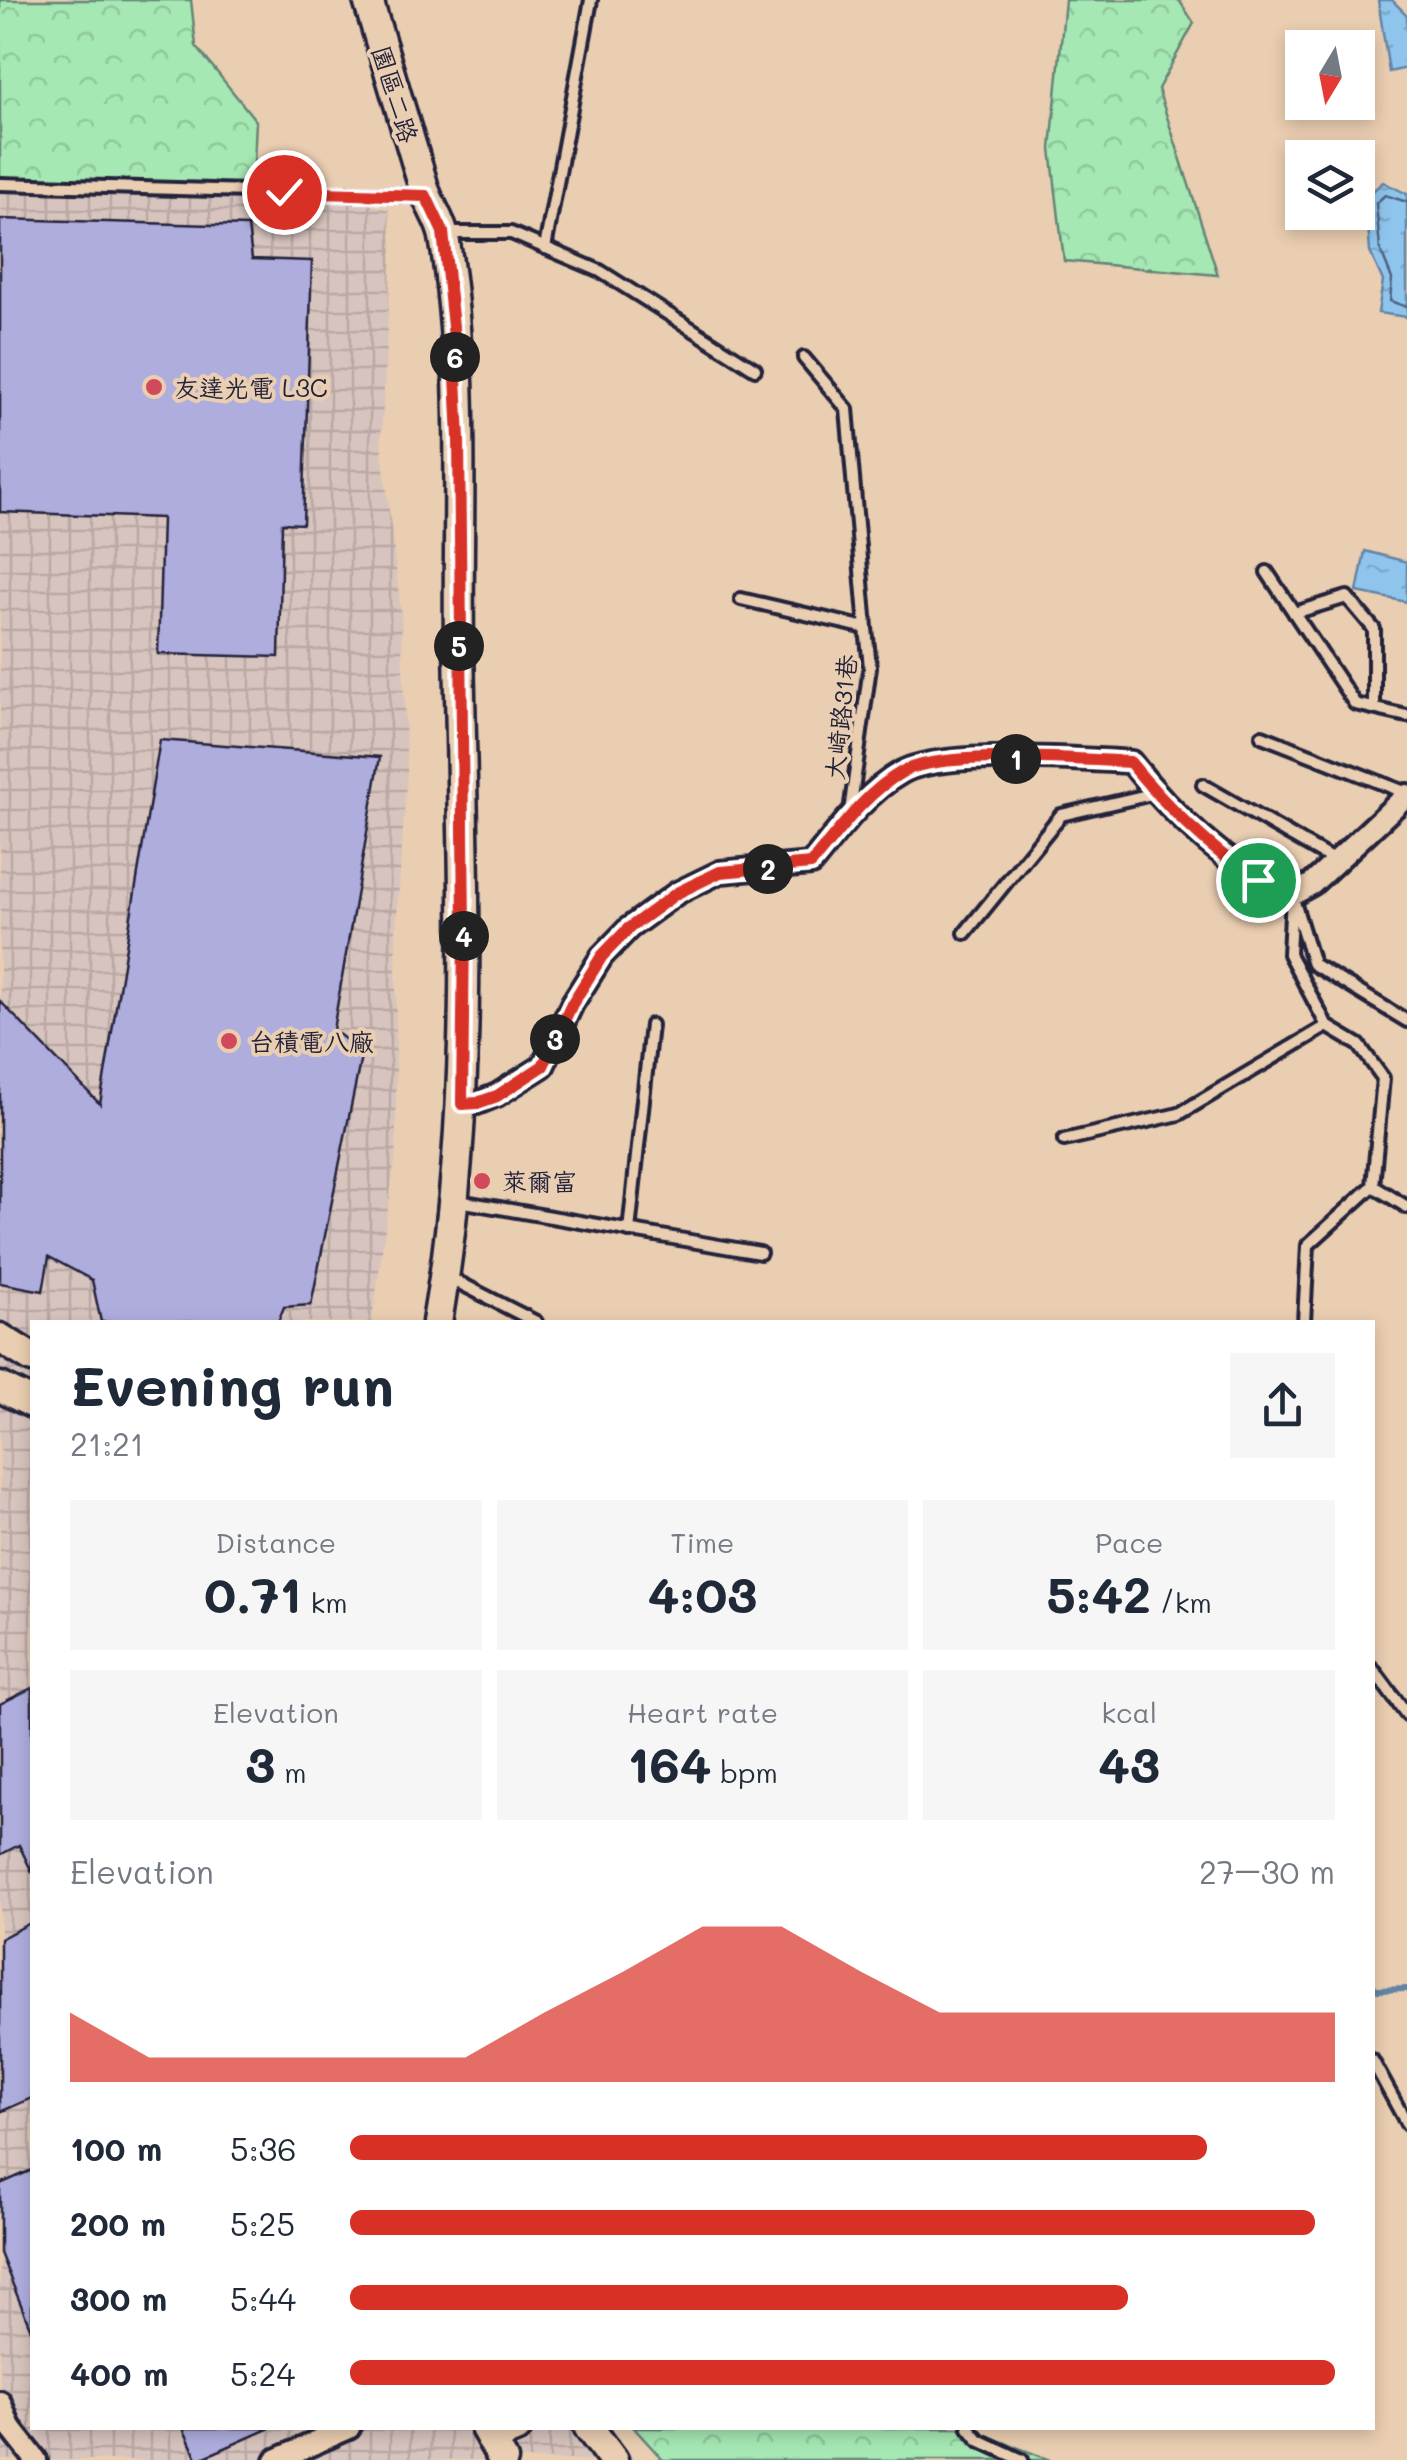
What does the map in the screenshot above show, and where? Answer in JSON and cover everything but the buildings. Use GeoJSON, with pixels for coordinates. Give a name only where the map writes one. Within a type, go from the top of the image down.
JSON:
{"type":"FeatureCollection","features":[{"type":"Feature","properties":{"kind":"street","name":"園區二路"},"geometry":{"type":"LineString","coordinates":[[368,0],[426,196],[443,232],[454,336],[459,439],[462,1104],[445,1276],[436,1320]]}},
{"type":"Feature","properties":{"kind":"street"},"geometry":{"type":"LineString","coordinates":[[462,1104],[497,1096],[543,1066],[572,1004],[602,956],[629,928],[677,893],[720,872],[811,864],[849,818],[904,770],[934,762],[1062,758],[1130,762],[1223,857],[1258,880],[1292,895],[1312,884],[1407,794]]}},
{"type":"Feature","properties":{"kind":"street"},"geometry":{"type":"LineString","coordinates":[[3,1342],[30,1357]]}},
{"type":"Feature","properties":{"kind":"street"},"geometry":{"type":"LineString","coordinates":[[0,1387],[30,1403]]}},
{"type":"Feature","properties":{"kind":"street"},"geometry":{"type":"LineString","coordinates":[[0,2402],[10,2426],[36,2460]]}},
{"type":"Feature","properties":{"kind":"street"},"geometry":{"type":"LineString","coordinates":[[276,2460],[344,2430]]}},
{"type":"Feature","properties":{"kind":"street"},"geometry":{"type":"LineString","coordinates":[[590,2430],[613,2460]]}},
{"type":"Feature","properties":{"kind":"lane"},"geometry":{"type":"LineString","coordinates":[[545,248],[591,0]]}},
{"type":"Feature","properties":{"kind":"lane"},"geometry":{"type":"LineString","coordinates":[[0,184],[426,196]]}},
{"type":"Feature","properties":{"kind":"lane"},"geometry":{"type":"LineString","coordinates":[[443,232],[511,233],[600,271],[755,369]]}},
{"type":"Feature","properties":{"kind":"lane"},"geometry":{"type":"LineString","coordinates":[[804,358],[847,409],[866,628]]}},
{"type":"Feature","properties":{"kind":"lane"},"geometry":{"type":"LineString","coordinates":[[1267,572],[1355,704],[1407,716]]}},
{"type":"Feature","properties":{"kind":"lane"},"geometry":{"type":"LineString","coordinates":[[1294,613],[1347,596],[1374,629],[1374,708]]}},
{"type":"Feature","properties":{"kind":"lane","name":"大崎路31巷"},"geometry":{"type":"LineString","coordinates":[[742,599],[866,628],[870,666],[849,818]]}},
{"type":"Feature","properties":{"kind":"lane"},"geometry":{"type":"LineString","coordinates":[[1262,736],[1407,794]]}},
{"type":"Feature","properties":{"kind":"lane"},"geometry":{"type":"LineString","coordinates":[[1203,786],[1335,861]]}},
{"type":"Feature","properties":{"kind":"lane"},"geometry":{"type":"LineString","coordinates":[[965,932],[1062,816],[1158,793]]}},
{"type":"Feature","properties":{"kind":"lane"},"geometry":{"type":"LineString","coordinates":[[1292,895],[1313,964],[1407,1022]]}},
{"type":"Feature","properties":{"kind":"lane"},"geometry":{"type":"LineString","coordinates":[[1292,895],[1290,954],[1327,1026],[1360,1045],[1383,1078],[1373,1186],[1308,1245],[1304,1320]]}},
{"type":"Feature","properties":{"kind":"lane"},"geometry":{"type":"LineString","coordinates":[[630,1231],[651,1025]]}},
{"type":"Feature","properties":{"kind":"lane"},"geometry":{"type":"LineString","coordinates":[[1064,1140],[1179,1114],[1327,1026]]}},
{"type":"Feature","properties":{"kind":"lane"},"geometry":{"type":"LineString","coordinates":[[1373,1186],[1407,1207]]}},
{"type":"Feature","properties":{"kind":"lane"},"geometry":{"type":"LineString","coordinates":[[452,1200],[760,1254]]}},
{"type":"Feature","properties":{"kind":"lane"},"geometry":{"type":"LineString","coordinates":[[445,1276],[532,1320]]}},
{"type":"Feature","properties":{"kind":"lane"},"geometry":{"type":"LineString","coordinates":[[1375,1672],[1407,1715]]}},
{"type":"Feature","properties":{"kind":"lane"},"geometry":{"type":"LineString","coordinates":[[1375,2065],[1407,2124]]}},
{"type":"Feature","properties":{"kind":"lane"},"geometry":{"type":"LineString","coordinates":[[970,2430],[978,2440],[1022,2460]]}},
{"type":"Feature","properties":{"kind":"shaded area"},"geometry":{"type":"Polygon","coordinates":[[[0,191],[229,193],[355,199],[389,210],[392,248],[381,441],[401,612],[407,772],[396,929],[396,1152],[372,1320],[30,1320],[30,2430],[613,2430],[634,2460],[0,2460],[0,191]]]}},
{"type":"Feature","properties":{"kind":"green space"},"geometry":{"type":"Polygon","coordinates":[[[0,0],[191,0],[196,46],[256,121],[253,184],[0,178],[0,0]]]}},
{"type":"Feature","properties":{"kind":"green space"},"geometry":{"type":"Polygon","coordinates":[[[1065,0],[1179,0],[1194,23],[1158,89],[1218,275],[1064,261],[1051,149],[1065,0]]]}},
{"type":"Feature","properties":{"kind":"green space"},"geometry":{"type":"Polygon","coordinates":[[[636,2430],[972,2430],[1050,2460],[663,2460],[636,2430]]]}},
{"type":"Feature","properties":{"kind":"water"},"geometry":{"type":"Polygon","coordinates":[[[1378,0],[1392,0],[1407,15],[1407,68],[1389,72],[1378,0]]]}},
{"type":"Feature","properties":{"kind":"water"},"geometry":{"type":"Polygon","coordinates":[[[1383,182],[1407,194],[1407,317],[1378,313],[1383,281],[1370,252],[1368,230],[1375,230],[1375,189],[1383,182]]]}},
{"type":"Feature","properties":{"kind":"water"},"geometry":{"type":"Polygon","coordinates":[[[1365,551],[1407,562],[1407,602],[1357,592],[1365,551]]]}},
{"type":"Feature","properties":{"kind":"waterway"},"geometry":{"type":"LineString","coordinates":[[1375,1988],[1407,1989]]}},
{"type":"Feature","properties":{"kind":"place","name":"友達光電 L3C"},"geometry":{"type":"Point","coordinates":[154,387]}},
{"type":"Feature","properties":{"kind":"place","name":"台積電八廠"},"geometry":{"type":"Point","coordinates":[229,1041]}},
{"type":"Feature","properties":{"kind":"place","name":"萊爾富"},"geometry":{"type":"Point","coordinates":[482,1181]}},
{"type":"Feature","properties":{"kind":"route"},"geometry":{"type":"LineString","coordinates":[[284,192],[426,196],[443,232],[459,439],[462,1104],[497,1096],[543,1066],[572,1004],[602,956],[629,928],[677,893],[720,872],[811,864],[849,818],[904,770],[934,762],[984,760],[1062,758],[1130,762],[1223,857],[1258,880]]}}]}
